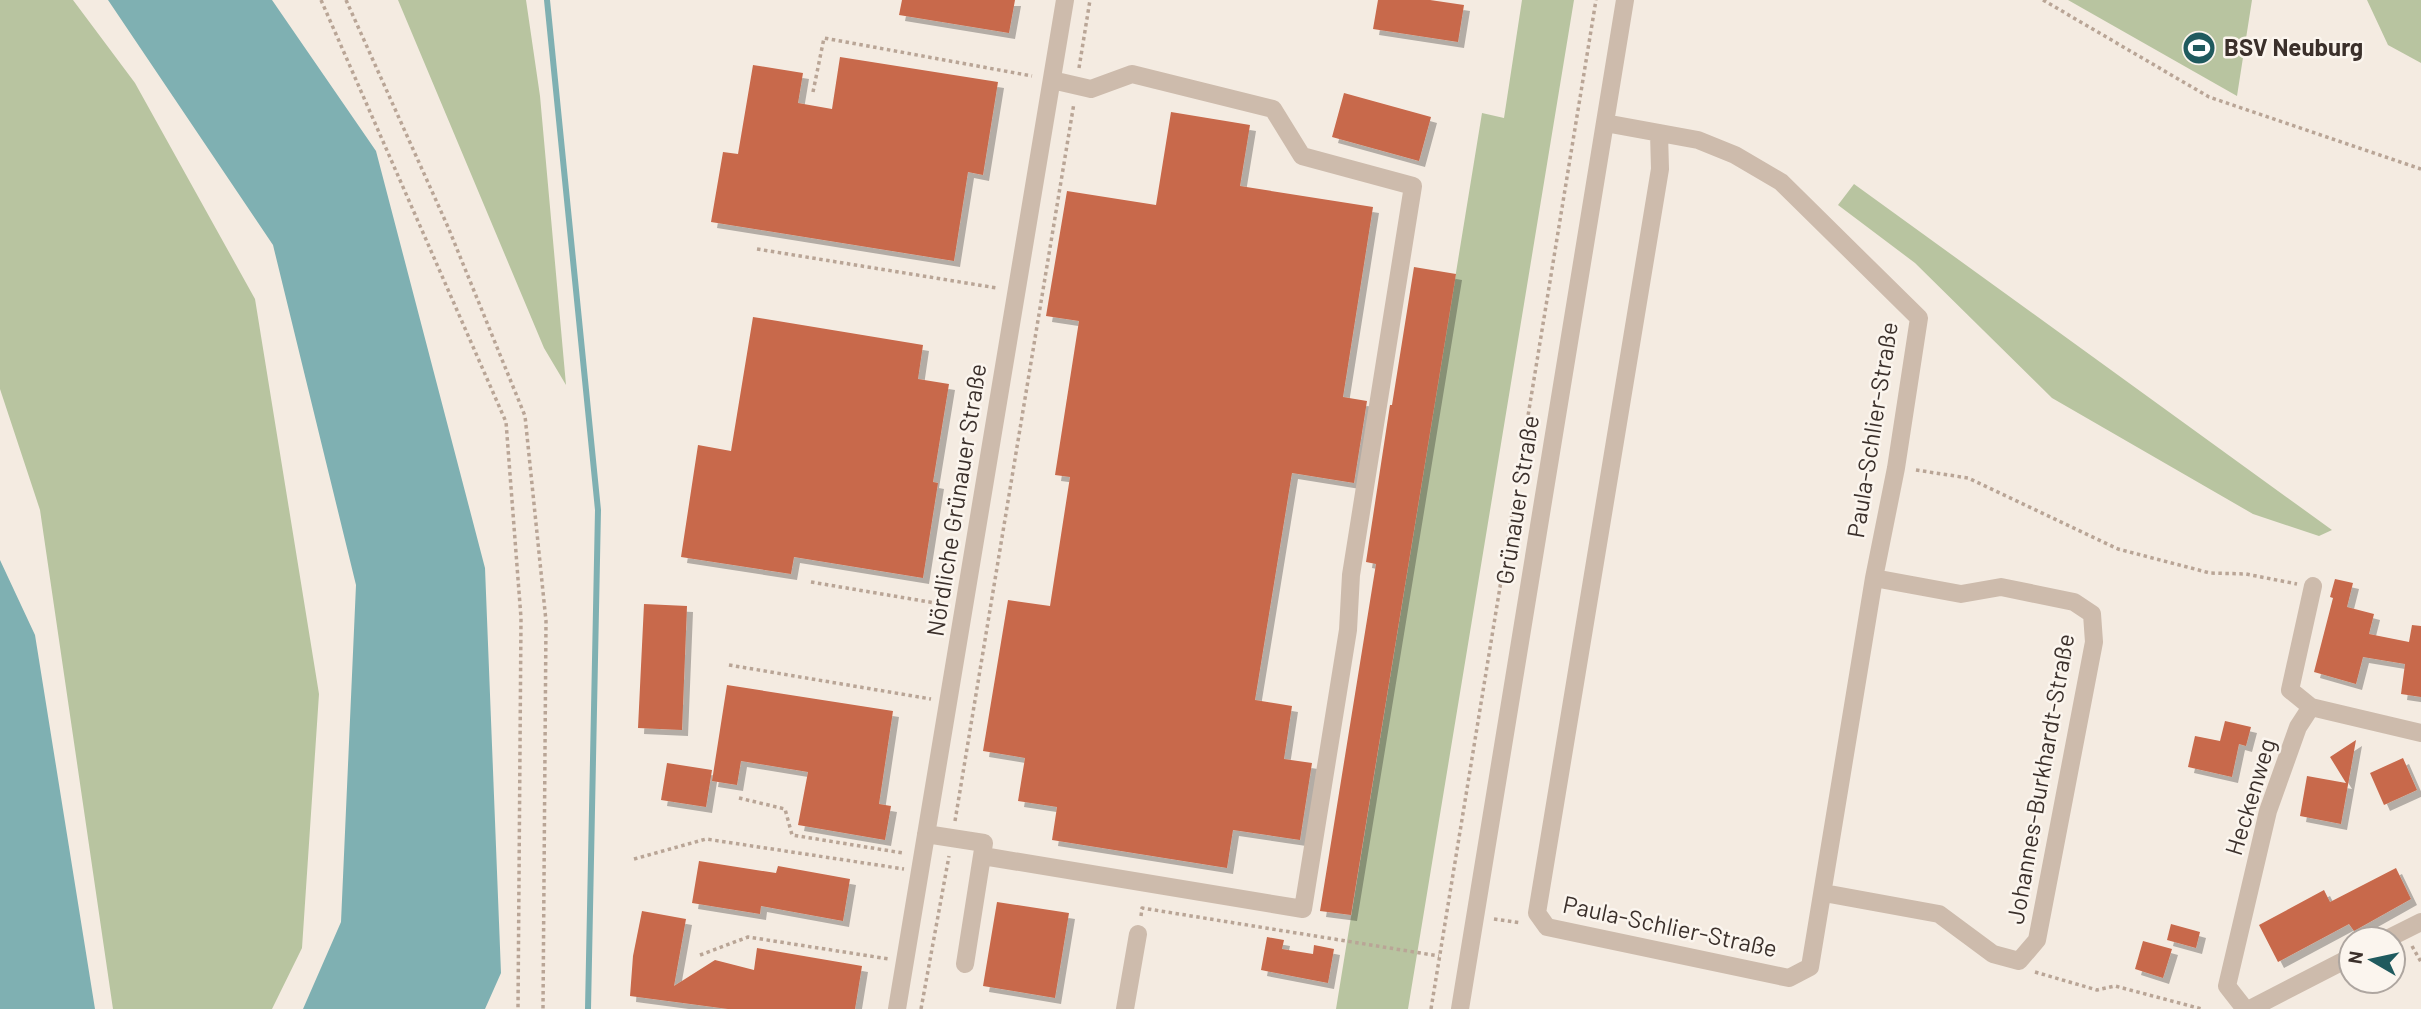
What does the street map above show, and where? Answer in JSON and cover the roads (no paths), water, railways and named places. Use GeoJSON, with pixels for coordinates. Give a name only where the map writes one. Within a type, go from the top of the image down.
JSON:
{"type":"FeatureCollection","features":[{"type":"Feature","properties":{"kind":"street","name":"Nördliche Grünauer Straße"},"geometry":{"type":"LineString","coordinates":[[897,1009],[1065,0]]}},
{"type":"Feature","properties":{"kind":"street","name":"Grünauer Straße"},"geometry":{"type":"LineString","coordinates":[[1460,1009],[1625,0]]}},
{"type":"Feature","properties":{"kind":"street"},"geometry":{"type":"LineString","coordinates":[[983,856],[1303,909],[1348,630],[1351,575],[1413,186],[1302,156],[1273,109],[1132,74],[1091,89],[1052,80]]}},
{"type":"Feature","properties":{"kind":"street","name":"Paula-Schlier-Straße"},"geometry":{"type":"LineString","coordinates":[[1605,123],[1698,140],[1735,155],[1781,182],[1919,318],[1896,468],[1874,578],[1810,967],[1789,978],[1547,926],[1537,914],[1660,169],[1659,133]]}},
{"type":"Feature","properties":{"kind":"street","name":"Johannes-Burkhardt-Straße"},"geometry":{"type":"LineString","coordinates":[[1824,893],[1939,914],[1993,954],[2019,961],[2037,940],[2094,642],[2092,614],[2074,602],[2001,587],[1961,594],[1874,578]]}},
{"type":"Feature","properties":{"kind":"street"},"geometry":{"type":"LineString","coordinates":[[2313,586],[2290,690],[2311,706],[2421,733]]}},
{"type":"Feature","properties":{"kind":"street","name":"Heckenweg"},"geometry":{"type":"LineString","coordinates":[[2311,706],[2298,727],[2268,811],[2227,986],[2248,1009],[2337,964]]}},
{"type":"Feature","properties":{"kind":"street"},"geometry":{"type":"LineString","coordinates":[[926,834],[984,843],[964,964]]}},
{"type":"Feature","properties":{"kind":"street"},"geometry":{"type":"LineString","coordinates":[[1125,1009],[1138,934]]}},
{"type":"Feature","properties":{"kind":"water"},"geometry":{"type":"Polygon","coordinates":[[[108,0],[272,0],[376,151],[485,568],[501,973],[485,1009],[303,1009],[341,922],[356,585],[273,245],[108,0]]]}},
{"type":"Feature","properties":{"kind":"water"},"geometry":{"type":"Polygon","coordinates":[[[0,560],[35,635],[95,1009],[0,1009],[0,560]]]}},
{"type":"Feature","properties":{"kind":"waterway"},"geometry":{"type":"LineString","coordinates":[[547,0],[598,510],[588,1009]]}},
{"type":"Feature","properties":{"kind":"place","name":"BSV Neuburg"},"geometry":{"type":"Point","coordinates":[2199,48]}}]}
